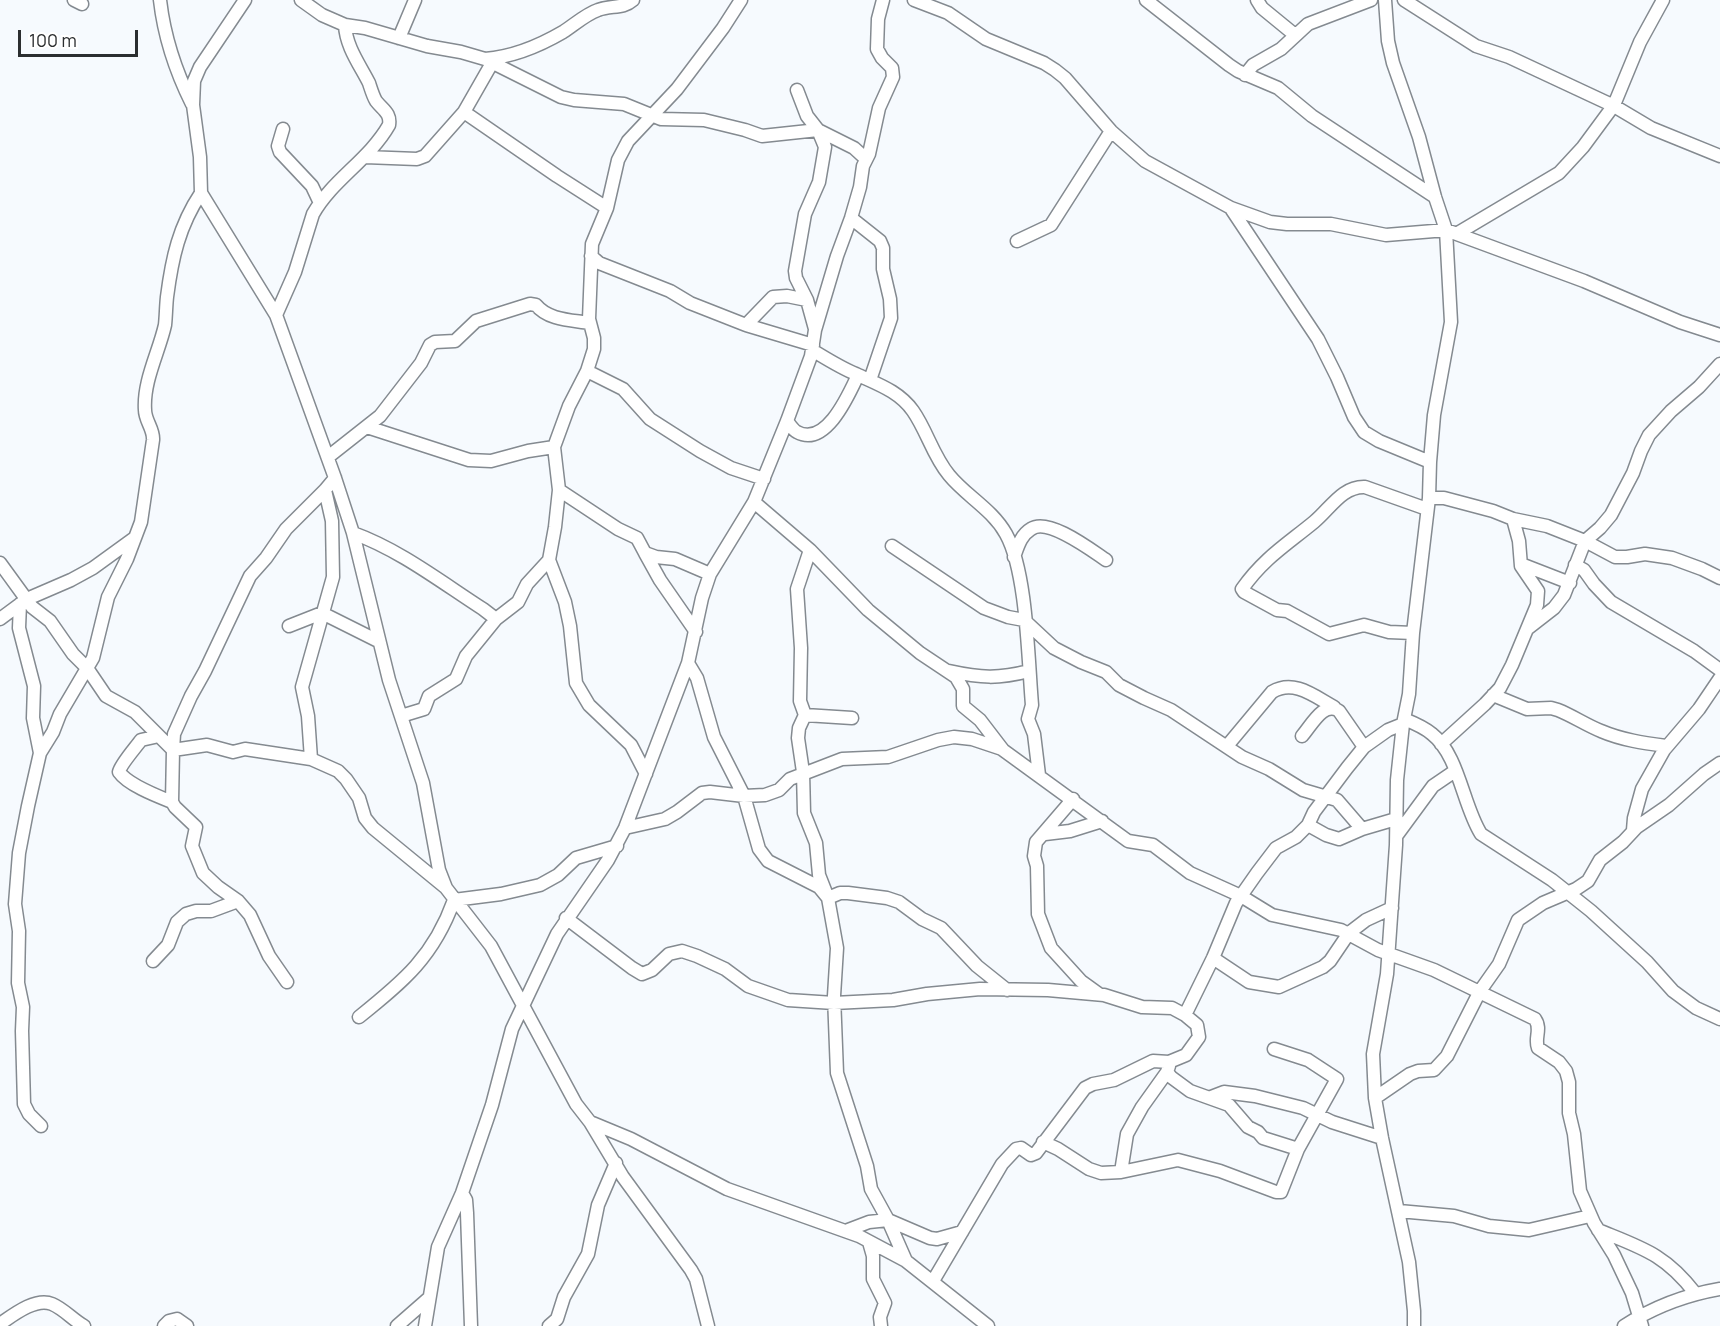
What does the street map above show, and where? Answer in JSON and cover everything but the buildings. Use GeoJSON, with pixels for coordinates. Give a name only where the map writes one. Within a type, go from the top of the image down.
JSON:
{"type":"FeatureCollection","features":[{"type":"Feature","properties":{"kind":"street"},"geometry":{"type":"LineString","coordinates":[[160,0],[170,47],[182,83],[193,105]]}},
{"type":"Feature","properties":{"kind":"street"},"geometry":{"type":"LineString","coordinates":[[245,0],[200,67],[194,81],[193,105],[200,157],[201,193],[276,315],[328,457],[353,533],[378,641],[423,783],[439,870],[446,888],[491,946],[576,1104],[659,1229],[691,1270],[696,1279],[708,1326]]}},
{"type":"Feature","properties":{"kind":"street"},"geometry":{"type":"LineString","coordinates":[[302,0],[322,15],[345,25],[365,28],[488,61],[561,97],[624,104],[661,119],[704,120],[762,136],[818,130],[854,148],[866,159]]}},
{"type":"Feature","properties":{"kind":"street"},"geometry":{"type":"LineString","coordinates":[[399,38],[415,0]]}},
{"type":"Feature","properties":{"kind":"street"},"geometry":{"type":"LineString","coordinates":[[488,61],[551,39],[594,11],[625,6],[633,0]]}},
{"type":"Feature","properties":{"kind":"street"},"geometry":{"type":"LineString","coordinates":[[646,774],[631,745],[589,705],[576,683],[565,602],[549,560],[559,490],[554,447],[569,406],[587,371],[594,344],[589,323],[592,244],[607,208],[618,160],[628,141],[677,89],[741,0]]}},
{"type":"Feature","properties":{"kind":"street"},"geometry":{"type":"LineString","coordinates":[[425,1326],[438,1247],[462,1193],[492,1105],[512,1029],[566,918],[617,846],[625,828],[688,663],[702,598],[710,574],[754,502],[787,421],[813,348],[815,330],[851,218],[866,159],[870,154],[879,108],[893,77],[892,68],[877,49],[878,19],[883,0]]}},
{"type":"Feature","properties":{"kind":"street"},"geometry":{"type":"LineString","coordinates":[[914,0],[948,13],[986,39],[1056,70],[1111,131],[1148,164],[1231,208],[1270,222],[1331,224],[1386,235],[1452,232],[1584,281],[1680,322],[1720,335]]}},
{"type":"Feature","properties":{"kind":"street"},"geometry":{"type":"LineString","coordinates":[[1146,0],[1229,65],[1245,75],[1278,88],[1312,116],[1435,197]]}},
{"type":"Feature","properties":{"kind":"street"},"geometry":{"type":"LineString","coordinates":[[1257,0],[1262,8],[1295,35]]}},
{"type":"Feature","properties":{"kind":"street"},"geometry":{"type":"LineString","coordinates":[[1245,75],[1253,66],[1281,49],[1308,24],[1371,0]]}},
{"type":"Feature","properties":{"kind":"street"},"geometry":{"type":"LineString","coordinates":[[1385,0],[1393,63],[1419,137],[1435,197],[1452,232],[1451,322],[1434,415],[1428,503],[1413,633],[1409,694],[1403,722],[1387,974],[1373,1053],[1375,1098],[1409,1262],[1414,1311],[1413,1326]]}},
{"type":"Feature","properties":{"kind":"street"},"geometry":{"type":"LineString","coordinates":[[1404,0],[1476,46],[1509,57],[1614,106],[1651,128],[1720,156]]}},
{"type":"Feature","properties":{"kind":"street"},"geometry":{"type":"LineString","coordinates":[[1452,232],[1559,173],[1593,135],[1614,106],[1640,42],[1663,0]]}},
{"type":"Feature","properties":{"kind":"street"},"geometry":{"type":"LineString","coordinates":[[276,315],[295,272],[313,214],[339,181],[365,157],[384,133],[389,120],[386,111],[376,101],[356,62],[345,33],[345,25]]}},
{"type":"Feature","properties":{"kind":"street"},"geometry":{"type":"LineString","coordinates":[[365,157],[417,159],[425,156],[464,112],[488,61]]}},
{"type":"Feature","properties":{"kind":"street"},"geometry":{"type":"LineString","coordinates":[[797,90],[807,116],[824,142],[824,161],[819,182],[805,214],[795,271],[807,300],[815,330]]}},
{"type":"Feature","properties":{"kind":"street"},"geometry":{"type":"LineString","coordinates":[[464,112],[607,208]]}},
{"type":"Feature","properties":{"kind":"street"},"geometry":{"type":"LineString","coordinates":[[283,129],[278,146],[280,152],[312,186],[320,203]]}},
{"type":"Feature","properties":{"kind":"street"},"geometry":{"type":"LineString","coordinates":[[1017,241],[1051,225],[1111,131]]}},
{"type":"Feature","properties":{"kind":"street"},"geometry":{"type":"LineString","coordinates":[[41,1126],[29,1114],[24,1104],[23,1007],[18,983],[19,931],[15,904],[19,853],[40,753],[93,658],[108,597],[141,522],[153,440],[145,414],[146,396],[165,324],[177,241],[187,214],[201,193]]}},
{"type":"Feature","properties":{"kind":"street"},"geometry":{"type":"LineString","coordinates":[[1231,208],[1318,339],[1354,417],[1364,432],[1379,441],[1430,462]]}},
{"type":"Feature","properties":{"kind":"street"},"geometry":{"type":"LineString","coordinates":[[851,218],[880,241],[890,300],[891,318],[870,380]]}},
{"type":"Feature","properties":{"kind":"street"},"geometry":{"type":"LineString","coordinates":[[591,256],[599,263],[670,291],[690,303],[813,348],[858,375],[890,390],[913,411],[949,475],[997,522],[1006,534],[1014,556],[1022,593],[1032,705],[1028,719],[1034,735],[1038,775]]}},
{"type":"Feature","properties":{"kind":"street"},"geometry":{"type":"LineString","coordinates":[[746,325],[772,297],[787,296],[807,300]]}},
{"type":"Feature","properties":{"kind":"street"},"geometry":{"type":"LineString","coordinates":[[328,457],[380,416],[413,373],[430,345],[435,342],[454,341],[476,321],[530,304],[536,305],[542,313],[550,316],[589,323]]}},
{"type":"Feature","properties":{"kind":"street"},"geometry":{"type":"LineString","coordinates":[[1527,629],[1554,608],[1564,595],[1585,541],[1611,515],[1633,473],[1649,435],[1720,364]]}},
{"type":"Feature","properties":{"kind":"street"},"geometry":{"type":"LineString","coordinates":[[587,371],[623,389],[651,419],[700,451],[731,468],[764,479]]}},
{"type":"Feature","properties":{"kind":"street"},"geometry":{"type":"LineString","coordinates":[[787,421],[796,432],[808,435],[821,432],[843,406],[858,375]]}},
{"type":"Feature","properties":{"kind":"street"},"geometry":{"type":"LineString","coordinates":[[367,427],[469,460],[491,461],[554,447]]}},
{"type":"Feature","properties":{"kind":"street"},"geometry":{"type":"LineString","coordinates":[[286,982],[269,956],[250,915],[238,901],[203,873],[192,846],[196,826],[172,802],[174,734],[228,625],[246,582],[286,529],[326,490],[335,478]]}},
{"type":"Feature","properties":{"kind":"street"},"geometry":{"type":"LineString","coordinates":[[1413,633],[1389,632],[1364,626],[1347,628],[1329,634],[1287,611],[1277,610],[1242,589],[1256,569],[1276,551],[1315,521],[1339,496],[1356,487],[1365,487],[1428,503],[1444,498],[1493,511],[1513,519],[1546,526],[1585,541],[1616,557],[1645,554],[1672,558],[1720,578]]}},
{"type":"Feature","properties":{"kind":"street"},"geometry":{"type":"LineString","coordinates":[[311,759],[308,716],[302,687],[315,647],[333,570],[332,521],[326,490]]}},
{"type":"Feature","properties":{"kind":"street"},"geometry":{"type":"LineString","coordinates":[[559,490],[618,530],[637,538],[660,580],[696,632]]}},
{"type":"Feature","properties":{"kind":"street"},"geometry":{"type":"LineString","coordinates":[[754,502],[810,550],[868,610],[920,653],[956,677],[962,686],[963,706],[980,720],[1003,750]]}},
{"type":"Feature","properties":{"kind":"street"},"geometry":{"type":"LineString","coordinates":[[1441,744],[1493,695],[1508,674],[1537,605],[1538,593],[1523,571],[1521,564],[1519,542],[1513,519]]}},
{"type":"Feature","properties":{"kind":"street"},"geometry":{"type":"LineString","coordinates":[[1014,556],[1024,535],[1031,528],[1038,526],[1052,528],[1106,560]]}},
{"type":"Feature","properties":{"kind":"street"},"geometry":{"type":"LineString","coordinates":[[353,533],[378,542],[496,619]]}},
{"type":"Feature","properties":{"kind":"street"},"geometry":{"type":"LineString","coordinates":[[0,619],[24,602],[93,568],[126,546],[136,536]]}},
{"type":"Feature","properties":{"kind":"street"},"geometry":{"type":"LineString","coordinates":[[892,546],[984,608],[1024,620],[1054,648],[1106,672],[1119,685],[1171,710],[1227,747],[1293,785],[1337,800],[1362,828]]}},
{"type":"Feature","properties":{"kind":"street"},"geometry":{"type":"LineString","coordinates":[[810,550],[797,589],[801,648],[800,701],[805,715],[799,728],[798,738],[803,772],[804,813],[816,843],[819,875],[828,898],[837,948],[834,1004],[837,1073],[867,1166],[871,1189],[906,1261]]}},
{"type":"Feature","properties":{"kind":"street"},"geometry":{"type":"LineString","coordinates":[[645,553],[675,559],[710,574]]}},
{"type":"Feature","properties":{"kind":"street"},"geometry":{"type":"LineString","coordinates":[[400,716],[424,709],[429,696],[456,679],[466,656],[496,619],[518,602],[527,584],[549,560]]}},
{"type":"Feature","properties":{"kind":"street"},"geometry":{"type":"LineString","coordinates":[[0,563],[24,602],[50,621],[106,696],[135,712],[173,750]]}},
{"type":"Feature","properties":{"kind":"street"},"geometry":{"type":"LineString","coordinates":[[1521,564],[1570,583]]}},
{"type":"Feature","properties":{"kind":"street"},"geometry":{"type":"LineString","coordinates":[[1575,565],[1584,570],[1608,600],[1694,651],[1720,670]]}},
{"type":"Feature","properties":{"kind":"street"},"geometry":{"type":"LineString","coordinates":[[24,602],[20,628],[34,686],[33,718],[40,753]]}},
{"type":"Feature","properties":{"kind":"street"},"geometry":{"type":"LineString","coordinates":[[289,626],[322,613],[378,641]]}},
{"type":"Feature","properties":{"kind":"street"},"geometry":{"type":"LineString","coordinates":[[688,663],[698,678],[714,737],[744,796],[759,849],[768,861],[819,887],[828,898]]}},
{"type":"Feature","properties":{"kind":"street"},"geometry":{"type":"LineString","coordinates":[[948,670],[981,676],[1005,677],[1029,671]]}},
{"type":"Feature","properties":{"kind":"street"},"geometry":{"type":"LineString","coordinates":[[1633,830],[1642,789],[1666,746],[1699,709],[1720,678]]}},
{"type":"Feature","properties":{"kind":"street"},"geometry":{"type":"LineString","coordinates":[[1227,747],[1272,692],[1280,687],[1300,688],[1334,707],[1364,747]]}},
{"type":"Feature","properties":{"kind":"street"},"geometry":{"type":"LineString","coordinates":[[1493,695],[1530,710],[1544,708],[1558,710],[1617,737],[1666,746]]}},
{"type":"Feature","properties":{"kind":"street"},"geometry":{"type":"LineString","coordinates":[[1302,736],[1323,712],[1334,707]]}},
{"type":"Feature","properties":{"kind":"street"},"geometry":{"type":"LineString","coordinates":[[805,715],[852,718]]}},
{"type":"Feature","properties":{"kind":"street"},"geometry":{"type":"LineString","coordinates":[[1403,722],[1434,735],[1441,744],[1455,771],[1475,825],[1481,834],[1538,870],[1567,892],[1647,962],[1673,991],[1696,1008],[1720,1019]]}},
{"type":"Feature","properties":{"kind":"street"},"geometry":{"type":"LineString","coordinates":[[1185,1015],[1213,958],[1236,903],[1276,848],[1296,837],[1308,825],[1314,812],[1364,747],[1403,722]]}},
{"type":"Feature","properties":{"kind":"street"},"geometry":{"type":"LineString","coordinates":[[159,736],[141,740],[120,766],[119,772],[136,785],[172,802]]}},
{"type":"Feature","properties":{"kind":"street"},"geometry":{"type":"LineString","coordinates":[[625,828],[665,819],[702,793],[765,795],[779,790],[790,779],[803,772],[842,759],[888,757],[954,737],[972,739],[1003,750],[1128,841],[1154,845],[1190,873],[1241,896],[1268,913],[1327,925],[1349,933],[1388,954],[1413,961],[1535,1019],[1539,1028],[1536,1042],[1538,1048],[1559,1062],[1566,1071],[1569,1082],[1569,1113],[1574,1134],[1579,1186],[1590,1216],[1632,1293],[1641,1321]]}},
{"type":"Feature","properties":{"kind":"street"},"geometry":{"type":"LineString","coordinates":[[173,750],[207,746],[232,752],[245,749],[311,759],[342,775],[355,792],[365,818],[373,828],[446,888]]}},
{"type":"Feature","properties":{"kind":"street"},"geometry":{"type":"LineString","coordinates":[[1375,1098],[1410,1074],[1434,1070],[1440,1065],[1447,1056],[1480,991],[1499,964],[1518,920],[1543,903],[1576,889],[1588,880],[1600,860],[1618,847],[1633,830],[1669,805],[1720,763]]}},
{"type":"Feature","properties":{"kind":"street"},"geometry":{"type":"LineString","coordinates":[[1396,835],[1433,786],[1455,771]]}},
{"type":"Feature","properties":{"kind":"street"},"geometry":{"type":"LineString","coordinates":[[1073,799],[1040,837],[1035,847],[1039,919],[1051,948],[1081,981],[1100,994]]}},
{"type":"Feature","properties":{"kind":"street"},"geometry":{"type":"LineString","coordinates":[[1308,825],[1339,839],[1362,828],[1396,819]]}},
{"type":"Feature","properties":{"kind":"street"},"geometry":{"type":"LineString","coordinates":[[1044,834],[1070,831],[1102,821]]}},
{"type":"Feature","properties":{"kind":"street"},"geometry":{"type":"LineString","coordinates":[[454,900],[501,894],[540,885],[558,875],[576,858],[617,846]]}},
{"type":"Feature","properties":{"kind":"street"},"geometry":{"type":"LineString","coordinates":[[828,898],[835,894],[848,893],[887,898],[898,902],[922,919],[941,928],[977,966],[1007,990]]}},
{"type":"Feature","properties":{"kind":"street"},"geometry":{"type":"LineString","coordinates":[[359,1017],[402,982],[421,962],[446,924],[454,900]]}},
{"type":"Feature","properties":{"kind":"street"},"geometry":{"type":"LineString","coordinates":[[153,962],[168,945],[177,922],[186,914],[196,910],[211,910],[238,901]]}},
{"type":"Feature","properties":{"kind":"street"},"geometry":{"type":"LineString","coordinates":[[1213,958],[1249,982],[1279,987],[1328,964],[1349,933],[1366,920],[1392,908]]}},
{"type":"Feature","properties":{"kind":"street"},"geometry":{"type":"LineString","coordinates":[[566,918],[642,974],[652,970],[669,954],[682,951],[724,969],[748,986],[788,1000],[834,1004],[893,1000],[980,988],[1100,994],[1142,1007],[1172,1008],[1197,1025],[1199,1037],[1186,1055],[1168,1067],[1142,1107],[1127,1134],[1120,1172]]}},
{"type":"Feature","properties":{"kind":"street"},"geometry":{"type":"LineString","coordinates":[[1043,1142],[1089,1169],[1101,1173],[1120,1172],[1178,1160],[1220,1171],[1281,1192],[1298,1149],[1337,1079],[1308,1060],[1274,1049]]}},
{"type":"Feature","properties":{"kind":"street"},"geometry":{"type":"LineString","coordinates":[[933,1281],[1002,1164],[1016,1149],[1021,1149],[1031,1155],[1036,1153],[1085,1088],[1114,1080],[1153,1061],[1168,1067]]}},
{"type":"Feature","properties":{"kind":"street"},"geometry":{"type":"LineString","coordinates":[[1168,1067],[1171,1077],[1190,1091],[1211,1097],[1234,1109],[1248,1127],[1258,1131],[1263,1138],[1298,1149]]}},
{"type":"Feature","properties":{"kind":"street"},"geometry":{"type":"LineString","coordinates":[[1211,1097],[1224,1092],[1256,1096],[1304,1108],[1318,1116],[1382,1138]]}},
{"type":"Feature","properties":{"kind":"street"},"geometry":{"type":"LineString","coordinates":[[590,1122],[631,1139],[727,1189],[848,1230],[906,1261],[987,1326]]}},
{"type":"Feature","properties":{"kind":"street"},"geometry":{"type":"LineString","coordinates":[[549,1326],[557,1319],[564,1297],[588,1254],[598,1205],[616,1163]]}},
{"type":"Feature","properties":{"kind":"street"},"geometry":{"type":"LineString","coordinates":[[462,1193],[466,1200],[467,1213],[471,1326]]}},
{"type":"Feature","properties":{"kind":"street"},"geometry":{"type":"LineString","coordinates":[[1399,1210],[1454,1216],[1489,1226],[1529,1230],[1590,1216]]}},
{"type":"Feature","properties":{"kind":"street"},"geometry":{"type":"LineString","coordinates":[[848,1230],[869,1222],[888,1220],[930,1238],[937,1239],[962,1232]]}},
{"type":"Feature","properties":{"kind":"street"},"geometry":{"type":"LineString","coordinates":[[1598,1230],[1643,1248],[1662,1259],[1695,1293]]}},
{"type":"Feature","properties":{"kind":"street"},"geometry":{"type":"LineString","coordinates":[[869,1242],[873,1256],[873,1279],[885,1303],[880,1317],[881,1326]]}},
{"type":"Feature","properties":{"kind":"street"},"geometry":{"type":"LineString","coordinates":[[1624,1326],[1641,1321],[1695,1293],[1720,1289]]}},
{"type":"Feature","properties":{"kind":"street"},"geometry":{"type":"LineString","coordinates":[[397,1326],[429,1298]]}},
{"type":"Feature","properties":{"kind":"street"},"geometry":{"type":"LineString","coordinates":[[0,1324],[32,1305],[42,1302],[56,1306],[84,1326]]}},
{"type":"Feature","properties":{"kind":"street"},"geometry":{"type":"LineString","coordinates":[[164,1326],[170,1321],[177,1320],[187,1326]]}}]}
